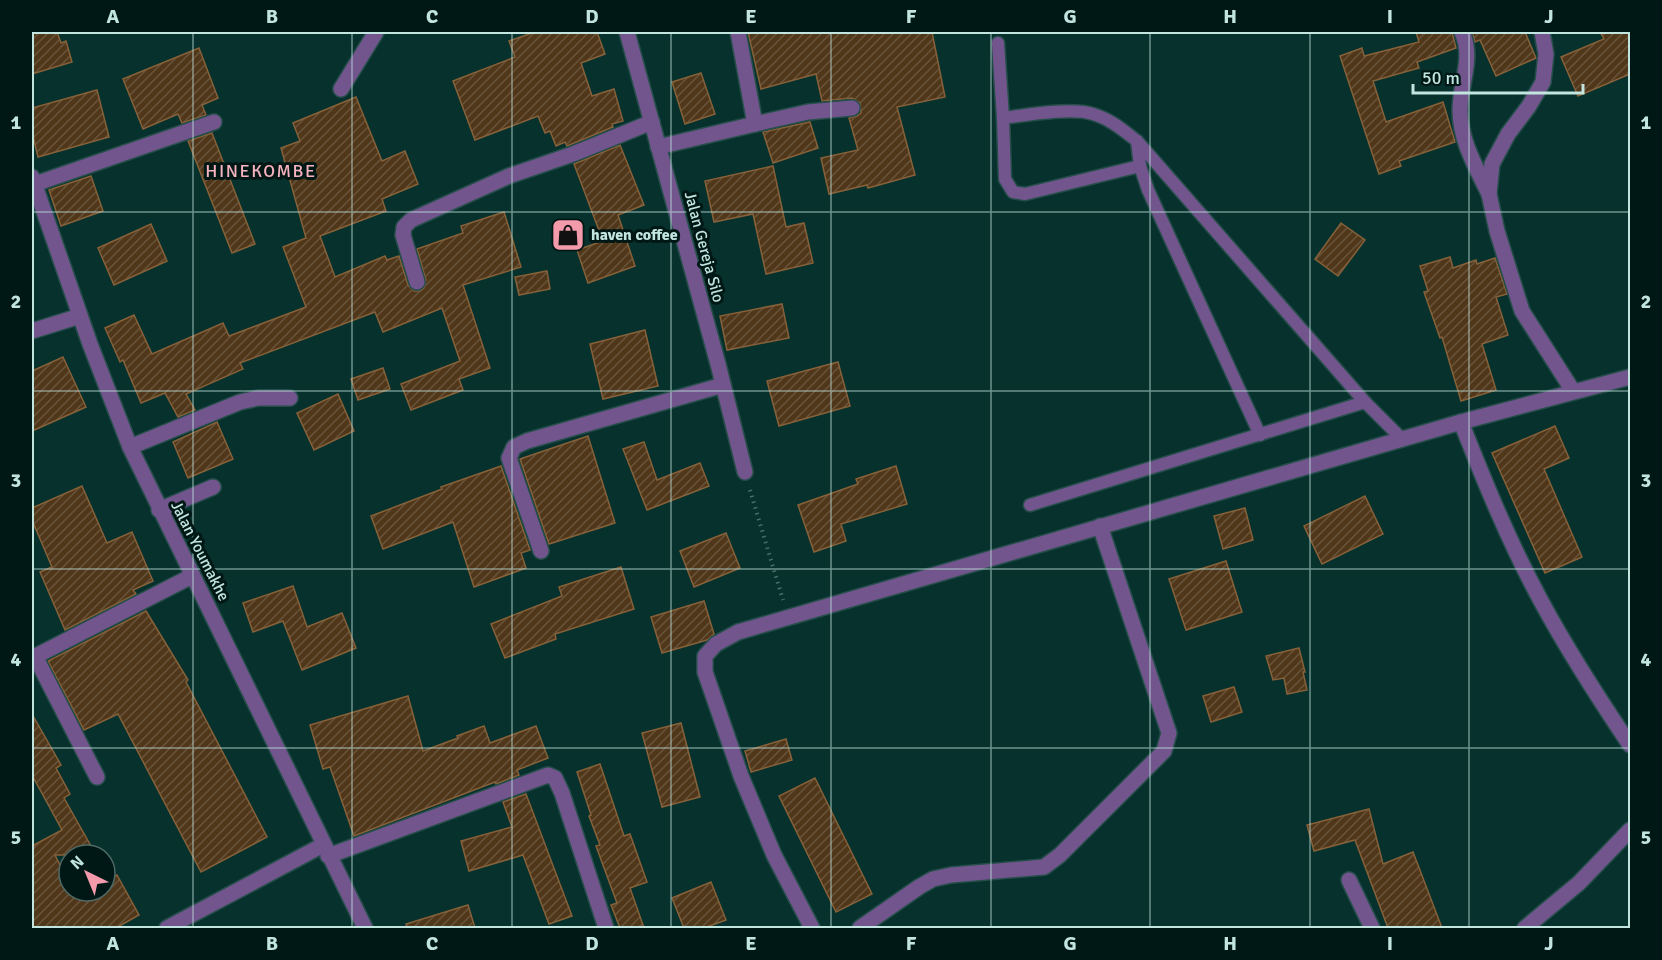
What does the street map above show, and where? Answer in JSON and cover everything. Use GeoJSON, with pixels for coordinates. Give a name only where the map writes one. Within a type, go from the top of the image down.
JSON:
{"type":"FeatureCollection","features":[{"type":"Feature","properties":{"kind":"street"},"geometry":{"type":"LineString","coordinates":[[341,89],[376,32]]}},
{"type":"Feature","properties":{"kind":"street","name":"Jalan Gereja Silo"},"geometry":{"type":"LineString","coordinates":[[627,32],[745,472]]}},
{"type":"Feature","properties":{"kind":"street"},"geometry":{"type":"LineString","coordinates":[[738,32],[756,124]]}},
{"type":"Feature","properties":{"kind":"street"},"geometry":{"type":"LineString","coordinates":[[1462,32],[1468,53],[1461,95],[1461,128],[1465,145],[1489,194],[1497,231],[1522,311],[1573,391]]}},
{"type":"Feature","properties":{"kind":"street"},"geometry":{"type":"LineString","coordinates":[[1489,194],[1492,164],[1508,134],[1543,82],[1546,54],[1542,32]]}},
{"type":"Feature","properties":{"kind":"street"},"geometry":{"type":"LineString","coordinates":[[658,147],[808,112],[852,108]]}},
{"type":"Feature","properties":{"kind":"street"},"geometry":{"type":"LineString","coordinates":[[32,182],[214,122]]}},
{"type":"Feature","properties":{"kind":"street"},"geometry":{"type":"LineString","coordinates":[[417,282],[402,235],[404,227],[411,220],[508,176],[573,154],[652,122]]}},
{"type":"Feature","properties":{"kind":"street","name":"Jalan Youmakhe"},"geometry":{"type":"LineString","coordinates":[[32,182],[130,447],[365,928]]}},
{"type":"Feature","properties":{"kind":"street"},"geometry":{"type":"LineString","coordinates":[[32,331],[80,316]]}},
{"type":"Feature","properties":{"kind":"street"},"geometry":{"type":"LineString","coordinates":[[812,928],[774,855],[745,786],[705,672],[705,656],[716,644],[738,632],[1439,428],[1630,376]]}},
{"type":"Feature","properties":{"kind":"street"},"geometry":{"type":"LineString","coordinates":[[541,551],[509,458],[514,447],[527,441],[723,385]]}},
{"type":"Feature","properties":{"kind":"street"},"geometry":{"type":"LineString","coordinates":[[130,447],[240,402],[258,398],[290,398]]}},
{"type":"Feature","properties":{"kind":"street"},"geometry":{"type":"LineString","coordinates":[[1461,422],[1517,553],[1542,602],[1630,745]]}},
{"type":"Feature","properties":{"kind":"street"},"geometry":{"type":"LineString","coordinates":[[159,510],[213,488]]}},
{"type":"Feature","properties":{"kind":"street"},"geometry":{"type":"LineString","coordinates":[[860,928],[933,879],[1044,867],[1060,855],[1164,751],[1169,733],[1101,526]]}},
{"type":"Feature","properties":{"kind":"street"},"geometry":{"type":"LineString","coordinates":[[98,777],[33,657],[192,576]]}},
{"type":"Feature","properties":{"kind":"street"},"geometry":{"type":"LineString","coordinates":[[166,928],[204,907],[326,850],[548,775],[555,778],[562,793],[606,928]]}},
{"type":"Feature","properties":{"kind":"street"},"geometry":{"type":"LineString","coordinates":[[1525,928],[1579,883],[1630,831]]}},
{"type":"Feature","properties":{"kind":"street"},"geometry":{"type":"LineString","coordinates":[[1349,880],[1372,928]]}},
{"type":"Feature","properties":{"kind":"lane"},"geometry":{"type":"LineString","coordinates":[[998,44],[1005,179],[1013,192],[1025,194],[1140,166]]}},
{"type":"Feature","properties":{"kind":"lane"},"geometry":{"type":"LineString","coordinates":[[1003,118],[1056,112],[1091,113],[1113,122],[1137,141],[1365,402],[1408,438]]}},
{"type":"Feature","properties":{"kind":"lane"},"geometry":{"type":"LineString","coordinates":[[1137,141],[1140,166],[1148,190],[1260,435]]}},
{"type":"Feature","properties":{"kind":"lane"},"geometry":{"type":"LineString","coordinates":[[1030,505],[1365,402]]}},
{"type":"Feature","properties":{"kind":"path"},"geometry":{"type":"LineString","coordinates":[[745,472],[787,619]]}},
{"type":"Feature","properties":{"kind":"building"},"geometry":{"type":"Polygon","coordinates":[[[32,32],[57,32],[61,43],[66,41],[72,62],[32,74],[32,32]]]}},
{"type":"Feature","properties":{"kind":"building"},"geometry":{"type":"Polygon","coordinates":[[[535,32],[597,32],[605,54],[581,63],[592,96],[614,89],[623,121],[567,146],[565,142],[556,146],[550,131],[545,133],[538,116],[475,140],[453,81],[515,57],[509,41],[535,32]]]}},
{"type":"Feature","properties":{"kind":"building"},"geometry":{"type":"Polygon","coordinates":[[[748,32],[932,32],[945,97],[897,107],[915,175],[868,188],[867,185],[829,194],[821,158],[858,150],[849,118],[861,113],[860,103],[852,98],[822,101],[816,74],[761,89],[748,32]]]}},
{"type":"Feature","properties":{"kind":"building"},"geometry":{"type":"Polygon","coordinates":[[[1416,32],[1452,32],[1456,48],[1417,62],[1419,68],[1373,81],[1386,122],[1443,102],[1455,142],[1399,161],[1401,166],[1379,174],[1340,56],[1362,48],[1364,56],[1419,42],[1416,32]]]}},
{"type":"Feature","properties":{"kind":"building"},"geometry":{"type":"Polygon","coordinates":[[[1472,32],[1525,32],[1536,58],[1496,76],[1480,40],[1475,42],[1472,32]]]}},
{"type":"Feature","properties":{"kind":"building"},"geometry":{"type":"Polygon","coordinates":[[[1600,32],[1630,32],[1630,74],[1578,96],[1561,57],[1604,39],[1600,32]]]}},
{"type":"Feature","properties":{"kind":"building"},"geometry":{"type":"Polygon","coordinates":[[[199,48],[218,98],[202,105],[206,115],[182,123],[178,114],[143,129],[123,79],[199,48]]]}},
{"type":"Feature","properties":{"kind":"building"},"geometry":{"type":"Polygon","coordinates":[[[701,73],[715,114],[685,124],[672,82],[701,73]]]}},
{"type":"Feature","properties":{"kind":"building"},"geometry":{"type":"Polygon","coordinates":[[[97,90],[109,137],[38,157],[32,132],[32,108],[97,90]]]}},
{"type":"Feature","properties":{"kind":"building"},"geometry":{"type":"Polygon","coordinates":[[[356,97],[382,161],[405,151],[418,184],[382,199],[386,211],[320,236],[335,277],[385,256],[387,260],[399,256],[408,285],[414,291],[420,291],[424,288],[426,280],[417,249],[463,233],[461,226],[504,212],[521,267],[463,285],[490,368],[459,379],[463,390],[411,410],[401,384],[460,361],[442,308],[383,332],[375,312],[240,363],[243,369],[186,394],[195,410],[178,417],[165,393],[141,403],[123,360],[120,362],[105,328],[134,315],[152,354],[223,323],[229,336],[306,307],[283,247],[306,238],[281,148],[300,141],[293,123],[356,97]]]}},
{"type":"Feature","properties":{"kind":"building"},"geometry":{"type":"Polygon","coordinates":[[[810,122],[818,148],[773,163],[763,132],[810,122]]]}},
{"type":"Feature","properties":{"kind":"building"},"geometry":{"type":"Polygon","coordinates":[[[212,133],[255,244],[232,253],[188,141],[212,133]]]}},
{"type":"Feature","properties":{"kind":"building"},"geometry":{"type":"Polygon","coordinates":[[[620,145],[644,205],[618,215],[635,266],[588,283],[577,250],[603,241],[574,164],[620,145]]]}},
{"type":"Feature","properties":{"kind":"building"},"geometry":{"type":"Polygon","coordinates":[[[773,166],[786,227],[804,223],[813,263],[766,274],[753,214],[714,222],[705,181],[773,166]]]}},
{"type":"Feature","properties":{"kind":"building"},"geometry":{"type":"Polygon","coordinates":[[[91,176],[103,211],[61,226],[49,190],[91,176]]]}},
{"type":"Feature","properties":{"kind":"building"},"geometry":{"type":"Polygon","coordinates":[[[1341,223],[1365,240],[1338,276],[1315,259],[1341,223]]]}},
{"type":"Feature","properties":{"kind":"building"},"geometry":{"type":"Polygon","coordinates":[[[151,224],[167,261],[114,285],[98,248],[151,224]]]}},
{"type":"Feature","properties":{"kind":"building"},"geometry":{"type":"Polygon","coordinates":[[[1450,257],[1453,268],[1476,260],[1477,264],[1495,258],[1507,294],[1496,297],[1508,335],[1482,344],[1496,390],[1461,401],[1442,337],[1440,338],[1424,292],[1428,291],[1420,266],[1450,257]]]}},
{"type":"Feature","properties":{"kind":"building"},"geometry":{"type":"Polygon","coordinates":[[[547,271],[550,289],[519,295],[515,277],[547,271]]]}},
{"type":"Feature","properties":{"kind":"building"},"geometry":{"type":"Polygon","coordinates":[[[782,304],[789,338],[727,350],[720,316],[782,304]]]}},
{"type":"Feature","properties":{"kind":"building"},"geometry":{"type":"Polygon","coordinates":[[[645,330],[658,386],[603,399],[590,344],[645,330]]]}},
{"type":"Feature","properties":{"kind":"building"},"geometry":{"type":"Polygon","coordinates":[[[63,357],[86,407],[32,431],[32,371],[63,357]]]}},
{"type":"Feature","properties":{"kind":"building"},"geometry":{"type":"Polygon","coordinates":[[[838,362],[850,406],[779,426],[767,381],[838,362]]]}},
{"type":"Feature","properties":{"kind":"building"},"geometry":{"type":"Polygon","coordinates":[[[383,368],[390,389],[358,400],[351,379],[383,368]]]}},
{"type":"Feature","properties":{"kind":"building"},"geometry":{"type":"Polygon","coordinates":[[[338,394],[354,431],[314,450],[297,413],[338,394]]]}},
{"type":"Feature","properties":{"kind":"building"},"geometry":{"type":"Polygon","coordinates":[[[217,422],[233,459],[188,478],[173,442],[217,422]]]}},
{"type":"Feature","properties":{"kind":"building"},"geometry":{"type":"Polygon","coordinates":[[[1555,426],[1569,458],[1544,469],[1582,557],[1545,573],[1492,453],[1555,426]]]}},
{"type":"Feature","properties":{"kind":"building"},"geometry":{"type":"Polygon","coordinates":[[[588,436],[615,523],[549,544],[520,459],[588,436]]]}},
{"type":"Feature","properties":{"kind":"building"},"geometry":{"type":"Polygon","coordinates":[[[644,442],[657,480],[700,463],[709,486],[647,510],[623,449],[644,442]]]}},
{"type":"Feature","properties":{"kind":"building"},"geometry":{"type":"Polygon","coordinates":[[[501,466],[530,550],[521,553],[526,568],[474,587],[453,522],[383,549],[371,516],[442,489],[441,487],[501,466]]]}},
{"type":"Feature","properties":{"kind":"building"},"geometry":{"type":"Polygon","coordinates":[[[896,466],[907,504],[841,524],[846,541],[814,552],[798,505],[858,484],[856,479],[896,466]]]}},
{"type":"Feature","properties":{"kind":"building"},"geometry":{"type":"Polygon","coordinates":[[[82,486],[107,543],[132,532],[153,581],[133,590],[136,594],[65,630],[40,572],[52,567],[32,520],[32,508],[82,486]]]}},
{"type":"Feature","properties":{"kind":"building"},"geometry":{"type":"Polygon","coordinates":[[[1365,496],[1383,534],[1322,564],[1304,526],[1365,496]]]}},
{"type":"Feature","properties":{"kind":"building"},"geometry":{"type":"Polygon","coordinates":[[[1245,508],[1253,540],[1223,549],[1214,516],[1245,508]]]}},
{"type":"Feature","properties":{"kind":"building"},"geometry":{"type":"Polygon","coordinates":[[[726,533],[740,568],[694,587],[680,551],[726,533]]]}},
{"type":"Feature","properties":{"kind":"building"},"geometry":{"type":"Polygon","coordinates":[[[1226,561],[1242,612],[1186,630],[1169,579],[1226,561]]]}},
{"type":"Feature","properties":{"kind":"building"},"geometry":{"type":"Polygon","coordinates":[[[621,567],[634,609],[555,634],[556,639],[505,658],[491,624],[562,596],[559,587],[621,567]]]}},
{"type":"Feature","properties":{"kind":"building"},"geometry":{"type":"Polygon","coordinates":[[[293,586],[307,627],[342,613],[356,648],[302,670],[283,621],[253,632],[243,603],[293,586]]]}},
{"type":"Feature","properties":{"kind":"building"},"geometry":{"type":"Polygon","coordinates":[[[704,601],[714,634],[707,640],[662,653],[651,617],[704,601]]]}},
{"type":"Feature","properties":{"kind":"building"},"geometry":{"type":"Polygon","coordinates":[[[146,611],[188,680],[186,682],[267,837],[201,872],[118,714],[84,730],[48,661],[146,611]]]}},
{"type":"Feature","properties":{"kind":"building"},"geometry":{"type":"Polygon","coordinates":[[[1299,648],[1307,690],[1287,694],[1284,678],[1273,680],[1266,656],[1299,648]]]}},
{"type":"Feature","properties":{"kind":"building"},"geometry":{"type":"Polygon","coordinates":[[[1234,687],[1242,712],[1211,722],[1203,696],[1234,687]]]}},
{"type":"Feature","properties":{"kind":"building"},"geometry":{"type":"Polygon","coordinates":[[[408,696],[423,751],[484,726],[490,743],[536,726],[548,758],[517,770],[519,775],[354,836],[330,767],[323,769],[310,725],[408,696]]]}},
{"type":"Feature","properties":{"kind":"building"},"geometry":{"type":"Polygon","coordinates":[[[32,714],[61,765],[56,768],[70,794],[64,798],[89,843],[57,843],[57,855],[55,855],[57,859],[57,903],[117,903],[117,875],[139,915],[116,928],[32,928],[32,846],[62,830],[32,775],[32,714]]]}},
{"type":"Feature","properties":{"kind":"building"},"geometry":{"type":"Polygon","coordinates":[[[681,723],[700,797],[662,807],[642,733],[681,723]]]}},
{"type":"Feature","properties":{"kind":"building"},"geometry":{"type":"Polygon","coordinates":[[[786,739],[792,760],[751,772],[745,751],[786,739]]]}},
{"type":"Feature","properties":{"kind":"building"},"geometry":{"type":"Polygon","coordinates":[[[600,764],[624,836],[630,834],[647,882],[630,888],[644,928],[620,928],[611,905],[617,903],[596,846],[600,845],[577,772],[600,764]]]}},
{"type":"Feature","properties":{"kind":"building"},"geometry":{"type":"Polygon","coordinates":[[[815,778],[872,894],[836,912],[779,796],[815,778]]]}},
{"type":"Feature","properties":{"kind":"building"},"geometry":{"type":"Polygon","coordinates":[[[526,794],[572,916],[549,924],[523,855],[469,871],[461,841],[512,827],[503,802],[526,794]]]}},
{"type":"Feature","properties":{"kind":"building"},"geometry":{"type":"Polygon","coordinates":[[[1369,809],[1383,864],[1413,852],[1442,928],[1388,928],[1355,840],[1314,851],[1307,825],[1369,809]]]}},
{"type":"Feature","properties":{"kind":"building"},"geometry":{"type":"Polygon","coordinates":[[[711,882],[726,920],[704,928],[684,928],[672,898],[711,882]]]}},
{"type":"Feature","properties":{"kind":"building"},"geometry":{"type":"Polygon","coordinates":[[[468,905],[475,928],[407,928],[406,924],[468,905]]]}},
{"type":"Feature","properties":{"kind":"place","name":"haven coffee"},"geometry":{"type":"Point","coordinates":[568,235]}},
{"type":"Feature","properties":{"kind":"district","name":"HINEKOMBE"},"geometry":{"type":"Point","coordinates":[261,171]}}]}
